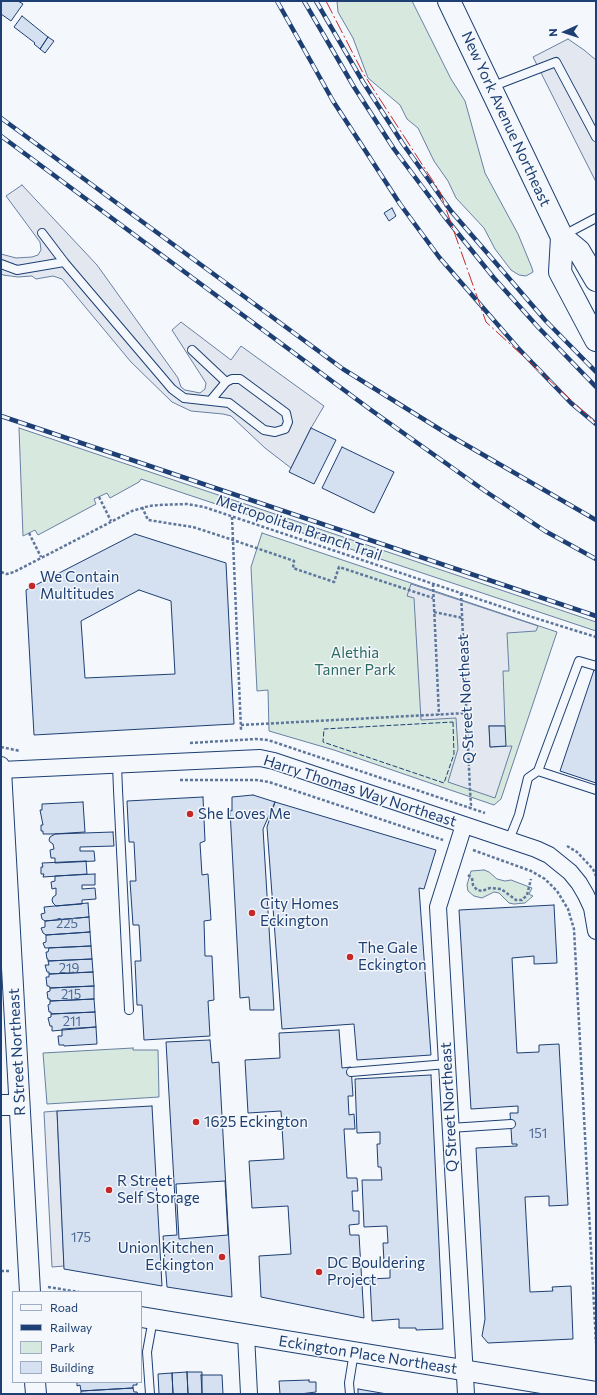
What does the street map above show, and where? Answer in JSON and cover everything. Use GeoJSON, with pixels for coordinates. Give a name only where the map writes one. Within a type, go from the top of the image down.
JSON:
{"type":"FeatureCollection","features":[{"type":"Feature","properties":{"kind":"highway","name":"New York Avenue Northeast"},"geometry":{"type":"LineString","coordinates":[[449,1],[500,84],[562,237],[560,272],[596,340]]}},
{"type":"Feature","properties":{"kind":"highway","name":"New York Avenue Northeast"},"geometry":{"type":"LineString","coordinates":[[562,237],[578,251],[596,280]]}},
{"type":"Feature","properties":{"kind":"street","name":"Harry Thomas Way Northeast"},"geometry":{"type":"LineString","coordinates":[[1,770],[260,758],[274,761],[536,849],[549,855],[570,872],[586,895],[592,908],[596,931]]}},
{"type":"Feature","properties":{"kind":"street","name":"R Street Northeast"},"geometry":{"type":"LineString","coordinates":[[1,765],[10,1105],[30,1288]]}},
{"type":"Feature","properties":{"kind":"street","name":"Q Street Northeast"},"geometry":{"type":"LineString","coordinates":[[464,825],[438,907],[466,1394]]}},
{"type":"Feature","properties":{"kind":"street","name":"Eckington Place Northeast"},"geometry":{"type":"LineString","coordinates":[[147,1318],[464,1370],[580,1392]]}},
{"type":"Feature","properties":{"kind":"street"},"geometry":{"type":"LineString","coordinates":[[246,1335],[248,1394]]}},
{"type":"Feature","properties":{"kind":"street"},"geometry":{"type":"LineString","coordinates":[[35,1383],[36,1394]]}},
{"type":"Feature","properties":{"kind":"lane"},"geometry":{"type":"LineString","coordinates":[[500,84],[556,62],[596,137]]}},
{"type":"Feature","properties":{"kind":"lane"},"geometry":{"type":"LineString","coordinates":[[562,237],[596,218]]}},
{"type":"Feature","properties":{"kind":"lane"},"geometry":{"type":"LineString","coordinates":[[42,232],[64,262],[172,389],[184,398],[229,403],[264,430],[276,432],[285,429],[288,422],[286,413],[240,379],[232,379],[226,382],[211,400]]}},
{"type":"Feature","properties":{"kind":"lane"},"geometry":{"type":"LineString","coordinates":[[1,264],[17,270],[64,262]]}},
{"type":"Feature","properties":{"kind":"lane"},"geometry":{"type":"LineString","coordinates":[[192,350],[226,382]]}},
{"type":"Feature","properties":{"kind":"lane"},"geometry":{"type":"LineString","coordinates":[[509,840],[519,815],[528,778],[538,771],[579,660],[596,666]]}},
{"type":"Feature","properties":{"kind":"lane"},"geometry":{"type":"LineString","coordinates":[[117,765],[129,1010]]}},
{"type":"Feature","properties":{"kind":"lane"},"geometry":{"type":"LineString","coordinates":[[538,771],[596,790]]}},
{"type":"Feature","properties":{"kind":"lane"},"geometry":{"type":"LineString","coordinates":[[351,1072],[447,1064]]}},
{"type":"Feature","properties":{"kind":"lane"},"geometry":{"type":"LineString","coordinates":[[450,1128],[511,1124]]}},
{"type":"Feature","properties":{"kind":"lane"},"geometry":{"type":"LineString","coordinates":[[147,1318],[147,1352],[150,1394]]}},
{"type":"Feature","properties":{"kind":"lane"},"geometry":{"type":"LineString","coordinates":[[350,1394],[349,1383],[354,1352]]}},
{"type":"Feature","properties":{"kind":"path"},"geometry":{"type":"LineString","coordinates":[[99,497],[111,521]]}},
{"type":"Feature","properties":{"kind":"path","name":"Metropolitan Branch Trail"},"geometry":{"type":"LineString","coordinates":[[1,572],[10,573],[111,521],[142,508],[159,505],[187,504],[204,507],[461,594],[596,637]]}},
{"type":"Feature","properties":{"kind":"path"},"geometry":{"type":"LineString","coordinates":[[142,508],[148,520],[193,527],[233,540],[294,561],[293,568],[334,582],[339,567],[433,598]]}},
{"type":"Feature","properties":{"kind":"path"},"geometry":{"type":"LineString","coordinates":[[232,517],[241,730]]}},
{"type":"Feature","properties":{"kind":"path"},"geometry":{"type":"LineString","coordinates":[[30,533],[41,557]]}},
{"type":"Feature","properties":{"kind":"path"},"geometry":{"type":"LineString","coordinates":[[433,584],[439,714]]}},
{"type":"Feature","properties":{"kind":"path","name":"Q Street Northeast"},"geometry":{"type":"LineString","coordinates":[[461,594],[471,805]]}},
{"type":"Feature","properties":{"kind":"path"},"geometry":{"type":"LineString","coordinates":[[434,612],[462,618]]}},
{"type":"Feature","properties":{"kind":"path"},"geometry":{"type":"LineString","coordinates":[[241,725],[467,713]]}},
{"type":"Feature","properties":{"kind":"path"},"geometry":{"type":"LineString","coordinates":[[178,780],[256,780],[269,782],[531,871],[545,879],[557,891],[568,909],[574,929],[596,1343]]}},
{"type":"Feature","properties":{"kind":"path"},"geometry":{"type":"LineString","coordinates":[[468,875],[472,878],[473,885],[477,890],[482,891],[490,888],[500,889],[516,900],[522,900],[527,895],[531,879]]}},
{"type":"Feature","properties":{"kind":"path"},"geometry":{"type":"LineString","coordinates":[[1,1271],[14,1270]]}},
{"type":"Feature","properties":{"kind":"path"},"geometry":{"type":"LineString","coordinates":[[30,1288],[67,1291]]}},
{"type":"Feature","properties":{"kind":"green space"},"geometry":{"type":"Polygon","coordinates":[[[337,1],[412,1],[451,79],[465,101],[485,173],[518,234],[533,272],[526,276],[519,275],[511,270],[495,249],[484,228],[456,198],[448,181],[434,161],[418,128],[407,119],[400,105],[368,78],[353,38],[338,12],[337,1]]]}},
{"type":"Feature","properties":{"kind":"green space"},"geometry":{"type":"Polygon","coordinates":[[[19,428],[596,622],[596,631],[141,479],[139,482],[110,498],[107,493],[94,499],[96,504],[38,535],[35,530],[23,536],[19,428]]]}},
{"type":"Feature","properties":{"kind":"green space","name":"Alethia Tanner Park"},"geometry":{"type":"Polygon","coordinates":[[[262,533],[557,632],[501,799],[494,805],[334,750],[269,731],[268,690],[257,691],[251,567],[262,533]]]}},
{"type":"Feature","properties":{"kind":"green space"},"geometry":{"type":"Polygon","coordinates":[[[484,870],[489,872],[497,879],[505,881],[511,880],[532,888],[529,894],[533,896],[525,903],[514,904],[509,903],[499,893],[494,892],[482,898],[474,896],[468,891],[467,885],[471,871],[484,870]]]}},
{"type":"Feature","properties":{"kind":"green space"},"geometry":{"type":"Polygon","coordinates":[[[133,1048],[133,1050],[158,1050],[159,1097],[47,1104],[43,1053],[133,1048]]]}},
{"type":"Feature","properties":{"kind":"shaded area"},"geometry":{"type":"Polygon","coordinates":[[[568,39],[596,60],[596,182],[533,57],[568,39]]]}},
{"type":"Feature","properties":{"kind":"shaded area"},"geometry":{"type":"Polygon","coordinates":[[[22,185],[97,265],[178,378],[181,387],[185,390],[200,393],[205,389],[206,383],[172,330],[181,322],[231,360],[241,346],[324,406],[291,468],[265,448],[231,416],[191,411],[172,402],[131,362],[62,279],[53,276],[36,279],[32,276],[18,277],[3,275],[1,273],[1,254],[16,258],[32,257],[38,255],[41,250],[40,242],[6,196],[22,185]]]}},
{"type":"Feature","properties":{"kind":"shaded area"},"geometry":{"type":"Polygon","coordinates":[[[411,584],[538,626],[536,631],[507,633],[509,671],[503,671],[505,726],[489,726],[490,747],[512,746],[495,798],[448,782],[458,749],[456,718],[421,720],[414,598],[407,596],[411,584]]]}},
{"type":"Feature","properties":{"kind":"shaded area"},"geometry":{"type":"Polygon","coordinates":[[[57,1111],[64,1266],[52,1267],[44,1112],[57,1111]]]}},
{"type":"Feature","properties":{"kind":"building"},"geometry":{"type":"Polygon","coordinates":[[[1,1],[18,1],[23,4],[11,21],[1,14],[1,1]]]}},
{"type":"Feature","properties":{"kind":"building"},"geometry":{"type":"Polygon","coordinates":[[[22,16],[48,37],[40,49],[34,44],[35,43],[14,27],[22,16]]]}},
{"type":"Feature","properties":{"kind":"building"},"geometry":{"type":"Polygon","coordinates":[[[48,37],[54,41],[45,53],[40,49],[48,37]]]}},
{"type":"Feature","properties":{"kind":"building"},"geometry":{"type":"Polygon","coordinates":[[[392,208],[396,216],[389,221],[384,213],[392,208]]]}},
{"type":"Feature","properties":{"kind":"building"},"geometry":{"type":"Polygon","coordinates":[[[311,428],[336,440],[314,484],[289,472],[311,428]]]}},
{"type":"Feature","properties":{"kind":"building"},"geometry":{"type":"Polygon","coordinates":[[[342,447],[394,472],[374,513],[322,488],[342,447]]]}},
{"type":"Feature","properties":{"kind":"building"},"geometry":{"type":"Polygon","coordinates":[[[135,534],[226,563],[234,724],[34,735],[26,590],[135,534]],[[139,590],[81,621],[85,678],[175,674],[171,601],[139,590]]]}},
{"type":"Feature","properties":{"kind":"building"},"geometry":{"type":"Polygon","coordinates":[[[594,670],[596,671],[596,783],[560,771],[594,670]]]}},
{"type":"Feature","properties":{"kind":"building"},"geometry":{"type":"Polygon","coordinates":[[[489,726],[505,726],[506,746],[490,747],[489,726]]]}},
{"type":"Feature","properties":{"kind":"building","name":"City Homes Eckington"},"geometry":{"type":"Polygon","coordinates":[[[253,795],[275,802],[263,829],[274,1010],[250,1010],[249,997],[240,998],[230,810],[232,811],[232,797],[253,795]]]}},
{"type":"Feature","properties":{"kind":"building"},"geometry":{"type":"Polygon","coordinates":[[[203,797],[205,841],[200,843],[202,875],[208,874],[211,920],[204,921],[205,956],[212,956],[214,1000],[208,1001],[210,1036],[144,1040],[142,1005],[137,1005],[135,961],[141,961],[139,925],[133,925],[130,881],[136,881],[134,842],[129,842],[127,801],[203,797]]]}},
{"type":"Feature","properties":{"kind":"building"},"geometry":{"type":"Polygon","coordinates":[[[83,802],[85,832],[43,834],[43,831],[41,831],[41,825],[43,825],[40,810],[42,810],[42,804],[83,802]]]}},
{"type":"Feature","properties":{"kind":"building","name":"The Gale Eckington"},"geometry":{"type":"Polygon","coordinates":[[[275,802],[436,850],[424,889],[419,888],[431,1055],[357,1060],[354,1024],[282,1029],[267,827],[275,802]]]}},
{"type":"Feature","properties":{"kind":"building"},"geometry":{"type":"Polygon","coordinates":[[[113,832],[114,846],[80,847],[80,851],[94,851],[95,861],[55,863],[55,858],[51,858],[50,850],[54,849],[53,844],[49,840],[50,837],[55,834],[113,832]]]}},
{"type":"Feature","properties":{"kind":"building"},"geometry":{"type":"Polygon","coordinates":[[[86,861],[87,874],[43,877],[44,874],[41,874],[41,867],[43,867],[42,863],[86,861]]]}},
{"type":"Feature","properties":{"kind":"building"},"geometry":{"type":"Polygon","coordinates":[[[95,874],[95,885],[82,885],[82,889],[95,888],[96,899],[82,900],[82,904],[56,906],[53,903],[52,900],[56,895],[56,888],[52,889],[51,882],[55,881],[55,876],[95,874]]]}},
{"type":"Feature","properties":{"kind":"building"},"geometry":{"type":"Polygon","coordinates":[[[88,903],[89,917],[45,921],[42,919],[41,914],[45,913],[44,907],[88,903]]]}},
{"type":"Feature","properties":{"kind":"building","name":"The Gale Eckington"},"geometry":{"type":"Polygon","coordinates":[[[554,905],[557,963],[534,964],[534,956],[512,958],[517,1053],[539,1052],[539,1045],[559,1044],[568,1205],[549,1206],[549,1196],[525,1197],[530,1292],[553,1291],[552,1287],[571,1286],[573,1339],[488,1343],[482,1336],[485,1319],[476,1148],[517,1146],[517,1144],[512,1144],[510,1113],[518,1113],[518,1106],[471,1109],[459,910],[554,905]]]}},
{"type":"Feature","properties":{"kind":"building"},"geometry":{"type":"Polygon","coordinates":[[[89,917],[90,932],[46,935],[43,933],[41,928],[45,927],[45,921],[89,917]]]}},
{"type":"Feature","properties":{"kind":"building"},"geometry":{"type":"Polygon","coordinates":[[[90,932],[91,946],[45,948],[43,943],[46,942],[46,935],[90,932]]]}},
{"type":"Feature","properties":{"kind":"building"},"geometry":{"type":"Polygon","coordinates":[[[91,946],[92,959],[48,961],[47,959],[46,952],[48,952],[49,948],[91,946]]]}},
{"type":"Feature","properties":{"kind":"building"},"geometry":{"type":"Polygon","coordinates":[[[92,959],[93,972],[49,974],[45,965],[49,965],[48,961],[92,959]]]}},
{"type":"Feature","properties":{"kind":"building"},"geometry":{"type":"Polygon","coordinates":[[[93,972],[94,986],[50,988],[47,986],[46,977],[49,977],[49,974],[93,972]]]}},
{"type":"Feature","properties":{"kind":"building"},"geometry":{"type":"Polygon","coordinates":[[[94,986],[94,999],[50,1001],[50,999],[48,999],[47,992],[50,991],[50,988],[94,986]]]}},
{"type":"Feature","properties":{"kind":"building"},"geometry":{"type":"Polygon","coordinates":[[[94,999],[95,1012],[51,1014],[51,1012],[49,1012],[48,1005],[50,1004],[50,1001],[94,999]]]}},
{"type":"Feature","properties":{"kind":"building"},"geometry":{"type":"Polygon","coordinates":[[[95,1012],[96,1027],[52,1031],[52,1026],[50,1026],[48,1018],[51,1017],[51,1014],[95,1012]]]}},
{"type":"Feature","properties":{"kind":"building"},"geometry":{"type":"Polygon","coordinates":[[[96,1027],[97,1044],[59,1045],[58,1036],[62,1036],[62,1029],[96,1027]]]}},
{"type":"Feature","properties":{"kind":"building"},"geometry":{"type":"Polygon","coordinates":[[[339,1030],[342,1068],[351,1067],[353,1096],[348,1096],[349,1115],[354,1114],[355,1129],[344,1129],[347,1178],[357,1178],[358,1191],[352,1191],[353,1211],[359,1211],[359,1224],[349,1225],[350,1235],[359,1235],[364,1318],[261,1297],[259,1256],[291,1254],[288,1206],[252,1208],[249,1161],[284,1159],[281,1111],[248,1113],[245,1060],[280,1058],[279,1033],[339,1030]]]}},
{"type":"Feature","properties":{"kind":"building","name":"1625 Eckington"},"geometry":{"type":"Polygon","coordinates":[[[210,1040],[212,1063],[219,1062],[232,1297],[167,1287],[163,1236],[177,1235],[166,1042],[210,1040]]]}},
{"type":"Feature","properties":{"kind":"building"},"geometry":{"type":"Polygon","coordinates":[[[431,1075],[443,1329],[416,1330],[416,1328],[399,1328],[399,1319],[372,1321],[370,1279],[390,1278],[390,1262],[384,1262],[383,1243],[388,1243],[387,1226],[364,1227],[362,1180],[382,1180],[381,1167],[378,1167],[377,1144],[380,1144],[380,1132],[357,1133],[355,1079],[431,1075]]]}},
{"type":"Feature","properties":{"kind":"building","name":"R Street Self Storage"},"geometry":{"type":"Polygon","coordinates":[[[152,1106],[162,1286],[64,1269],[57,1111],[152,1106]]]}},
{"type":"Feature","properties":{"kind":"building"},"geometry":{"type":"Polygon","coordinates":[[[225,1181],[228,1235],[179,1239],[176,1184],[225,1181]]]}},
{"type":"Feature","properties":{"kind":"building"},"geometry":{"type":"Polygon","coordinates":[[[187,1372],[202,1372],[202,1394],[188,1394],[187,1372]]]}},
{"type":"Feature","properties":{"kind":"building"},"geometry":{"type":"Polygon","coordinates":[[[187,1372],[188,1394],[173,1394],[172,1373],[187,1372]]]}},
{"type":"Feature","properties":{"kind":"building"},"geometry":{"type":"Polygon","coordinates":[[[172,1373],[173,1394],[159,1394],[158,1374],[172,1373]]]}},
{"type":"Feature","properties":{"kind":"building"},"geometry":{"type":"Polygon","coordinates":[[[201,1375],[222,1375],[223,1394],[202,1394],[201,1375]]]}},
{"type":"Feature","properties":{"kind":"building"},"geometry":{"type":"Polygon","coordinates":[[[309,1380],[309,1382],[316,1382],[316,1392],[280,1394],[279,1381],[309,1380]]]}},
{"type":"Feature","properties":{"kind":"building"},"geometry":{"type":"Polygon","coordinates":[[[77,1383],[137,1383],[137,1385],[133,1385],[133,1388],[81,1391],[80,1385],[77,1386],[77,1383]]]}},
{"type":"Feature","properties":{"kind":"building"},"geometry":{"type":"Polygon","coordinates":[[[133,1388],[134,1392],[137,1392],[138,1394],[81,1394],[81,1391],[133,1388]]]}},
{"type":"Feature","properties":{"kind":"building"},"geometry":{"type":"Polygon","coordinates":[[[358,1389],[387,1394],[358,1394],[358,1389]]]}},
{"type":"Feature","properties":{"kind":"railway"},"geometry":{"type":"LineString","coordinates":[[277,1],[333,101],[400,204],[439,257],[518,348],[571,403],[596,424]]}},
{"type":"Feature","properties":{"kind":"railway"},"geometry":{"type":"LineString","coordinates":[[304,1],[354,87],[394,149],[444,216],[494,278],[538,327],[596,387]]}},
{"type":"Feature","properties":{"kind":"railway"},"geometry":{"type":"LineString","coordinates":[[316,1],[363,82],[403,144],[451,211],[545,320],[596,372]]}},
{"type":"Feature","properties":{"kind":"railway"},"geometry":{"type":"LineString","coordinates":[[1,118],[343,369],[449,435],[596,520]]}},
{"type":"Feature","properties":{"kind":"railway"},"geometry":{"type":"LineString","coordinates":[[1,136],[371,410],[485,491],[545,531],[596,559]]}},
{"type":"Feature","properties":{"kind":"railway"},"geometry":{"type":"LineString","coordinates":[[1,416],[596,616]]}},
{"type":"Feature","properties":{"kind":"fence"},"geometry":{"type":"LineString","coordinates":[[453,722],[454,754],[444,783],[323,742],[324,729],[453,722]]}},
{"type":"Feature","properties":{"kind":"power"},"geometry":{"type":"LineString","coordinates":[[326,1],[363,73],[440,192],[486,322],[596,423]]}},
{"type":"Feature","properties":{"kind":"place","name":"We Contain Multitudes"},"geometry":{"type":"Point","coordinates":[32,586]}},
{"type":"Feature","properties":{"kind":"place","name":"She Loves Me"},"geometry":{"type":"Point","coordinates":[190,814]}},
{"type":"Feature","properties":{"kind":"place","name":"City Homes Eckington"},"geometry":{"type":"Point","coordinates":[252,913]}},
{"type":"Feature","properties":{"kind":"place","name":"The Gale Eckington"},"geometry":{"type":"Point","coordinates":[350,957]}},
{"type":"Feature","properties":{"kind":"place","name":"1625 Eckington"},"geometry":{"type":"Point","coordinates":[196,1122]}},
{"type":"Feature","properties":{"kind":"place","name":"R Street Self Storage"},"geometry":{"type":"Point","coordinates":[109,1190]}},
{"type":"Feature","properties":{"kind":"place","name":"Union Kitchen Eckington"},"geometry":{"type":"Point","coordinates":[222,1257]}},
{"type":"Feature","properties":{"kind":"place","name":"DC Bouldering Project"},"geometry":{"type":"Point","coordinates":[319,1272]}}]}
